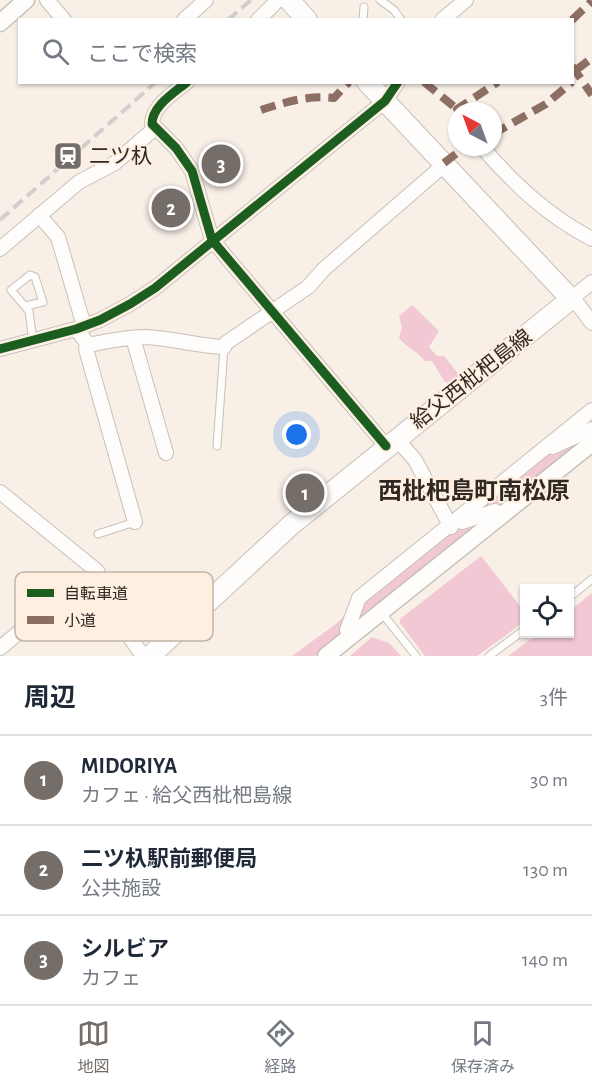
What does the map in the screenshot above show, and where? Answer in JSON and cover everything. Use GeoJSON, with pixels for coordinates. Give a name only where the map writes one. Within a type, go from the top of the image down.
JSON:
{"type":"FeatureCollection","features":[{"type":"Feature","properties":{"kind":"main road"},"geometry":{"type":"LineString","coordinates":[[289,0],[305,18]]}},
{"type":"Feature","properties":{"kind":"main road"},"geometry":{"type":"LineString","coordinates":[[369,84],[571,299]]}},
{"type":"Feature","properties":{"kind":"main road","name":"給父西枇杷島線"},"geometry":{"type":"LineString","coordinates":[[213,597],[291,525],[571,299]]}},
{"type":"Feature","properties":{"kind":"main road","name":"給父西枇杷島線"},"geometry":{"type":"LineString","coordinates":[[150,656],[166,641]]}},
{"type":"Feature","properties":{"kind":"street"},"geometry":{"type":"LineString","coordinates":[[0,23],[27,0]]}},
{"type":"Feature","properties":{"kind":"street"},"geometry":{"type":"LineString","coordinates":[[46,0],[62,18]]}},
{"type":"Feature","properties":{"kind":"street"},"geometry":{"type":"LineString","coordinates":[[186,18],[206,0]]}},
{"type":"Feature","properties":{"kind":"street"},"geometry":{"type":"LineString","coordinates":[[260,18],[278,0]]}},
{"type":"Feature","properties":{"kind":"street"},"geometry":{"type":"LineString","coordinates":[[444,18],[466,0]]}},
{"type":"Feature","properties":{"kind":"street"},"geometry":{"type":"LineString","coordinates":[[185,84],[156,109],[152,116],[154,128],[176,148],[192,171],[212,240],[271,311],[391,442],[415,460],[454,524]]}},
{"type":"Feature","properties":{"kind":"street"},"geometry":{"type":"LineString","coordinates":[[0,349],[80,328],[100,320],[155,288],[385,101],[397,84]]}},
{"type":"Feature","properties":{"kind":"street"},"geometry":{"type":"LineString","coordinates":[[0,249],[79,182],[115,163],[154,128]]}},
{"type":"Feature","properties":{"kind":"street"},"geometry":{"type":"LineString","coordinates":[[490,156],[531,199],[566,226],[592,239]]}},
{"type":"Feature","properties":{"kind":"street"},"geometry":{"type":"LineString","coordinates":[[87,343],[134,338],[224,347],[226,343],[308,287],[324,269],[445,164]]}},
{"type":"Feature","properties":{"kind":"street"},"geometry":{"type":"LineString","coordinates":[[39,216],[58,237],[80,328],[87,343],[86,349],[135,522]]}},
{"type":"Feature","properties":{"kind":"street"},"geometry":{"type":"LineString","coordinates":[[592,282],[571,299],[592,323]]}},
{"type":"Feature","properties":{"kind":"street"},"geometry":{"type":"LineString","coordinates":[[134,338],[166,453]]}},
{"type":"Feature","properties":{"kind":"street"},"geometry":{"type":"LineString","coordinates":[[350,636],[347,630],[359,598],[454,524],[592,410]]}},
{"type":"Feature","properties":{"kind":"street"},"geometry":{"type":"LineString","coordinates":[[547,445],[559,445],[592,429]]}},
{"type":"Feature","properties":{"kind":"street"},"geometry":{"type":"LineString","coordinates":[[326,656],[592,443]]}},
{"type":"Feature","properties":{"kind":"street"},"geometry":{"type":"LineString","coordinates":[[0,492],[98,572]]}},
{"type":"Feature","properties":{"kind":"street"},"geometry":{"type":"LineString","coordinates":[[454,524],[495,510],[501,516]]}},
{"type":"Feature","properties":{"kind":"street"},"geometry":{"type":"LineString","coordinates":[[0,648],[15,636]]}},
{"type":"Feature","properties":{"kind":"street"},"geometry":{"type":"LineString","coordinates":[[132,641],[143,656]]}},
{"type":"Feature","properties":{"kind":"lane"},"geometry":{"type":"LineString","coordinates":[[380,0],[400,18]]}},
{"type":"Feature","properties":{"kind":"lane"},"geometry":{"type":"LineString","coordinates":[[363,18],[364,7]]}},
{"type":"Feature","properties":{"kind":"lane"},"geometry":{"type":"LineString","coordinates":[[25,306],[43,302],[35,277],[30,275],[11,290],[29,311],[33,341]]}},
{"type":"Feature","properties":{"kind":"lane"},"geometry":{"type":"LineString","coordinates":[[217,446],[224,347]]}},
{"type":"Feature","properties":{"kind":"lane"},"geometry":{"type":"LineString","coordinates":[[98,534],[135,522]]}},
{"type":"Feature","properties":{"kind":"lane"},"geometry":{"type":"LineString","coordinates":[[574,594],[592,579]]}},
{"type":"Feature","properties":{"kind":"lane"},"geometry":{"type":"LineString","coordinates":[[381,612],[416,656]]}},
{"type":"Feature","properties":{"kind":"lane"},"geometry":{"type":"LineString","coordinates":[[489,656],[520,634]]}},
{"type":"Feature","properties":{"kind":"shaded area"},"geometry":{"type":"Polygon","coordinates":[[[412,305],[439,331],[429,347],[437,356],[444,356],[459,375],[458,380],[445,382],[432,361],[425,361],[399,338],[402,328],[399,316],[412,305]]]}},
{"type":"Feature","properties":{"kind":"shaded area"},"geometry":{"type":"Polygon","coordinates":[[[592,434],[509,500],[465,518],[544,450],[592,434]]]}},
{"type":"Feature","properties":{"kind":"shaded area"},"geometry":{"type":"Polygon","coordinates":[[[488,515],[354,622],[362,599],[455,526],[488,515]]]}},
{"type":"Feature","properties":{"kind":"shaded area"},"geometry":{"type":"Polygon","coordinates":[[[481,556],[520,606],[520,625],[477,656],[425,656],[400,623],[400,619],[481,556]]]}},
{"type":"Feature","properties":{"kind":"shaded area"},"geometry":{"type":"Polygon","coordinates":[[[592,593],[592,656],[508,656],[533,638],[574,638],[574,608],[592,593]]]}},
{"type":"Feature","properties":{"kind":"shaded area"},"geometry":{"type":"Polygon","coordinates":[[[350,610],[342,633],[315,656],[292,656],[336,624],[350,610]]]}},
{"type":"Feature","properties":{"kind":"shaded area"},"geometry":{"type":"Polygon","coordinates":[[[372,637],[389,643],[401,656],[350,656],[372,637]]]}},
{"type":"Feature","properties":{"kind":"railway"},"geometry":{"type":"LineString","coordinates":[[230,18],[251,0]]}},
{"type":"Feature","properties":{"kind":"railway"},"geometry":{"type":"LineString","coordinates":[[0,220],[154,84]]}},
{"type":"Feature","properties":{"kind":"marked path"},"geometry":{"type":"LineString","coordinates":[[574,18],[592,1]]}},
{"type":"Feature","properties":{"kind":"marked path"},"geometry":{"type":"LineString","coordinates":[[576,70],[592,58]]}},
{"type":"Feature","properties":{"kind":"marked path"},"geometry":{"type":"LineString","coordinates":[[574,69],[592,95]]}},
{"type":"Feature","properties":{"kind":"marked path"},"geometry":{"type":"LineString","coordinates":[[261,110],[306,98],[334,98],[347,84]]}},
{"type":"Feature","properties":{"kind":"marked path"},"geometry":{"type":"LineString","coordinates":[[426,84],[448,102]]}},
{"type":"Feature","properties":{"kind":"marked path"},"geometry":{"type":"LineString","coordinates":[[468,102],[495,84]]}},
{"type":"Feature","properties":{"kind":"marked path"},"geometry":{"type":"LineString","coordinates":[[502,129],[546,104],[570,84]]}},
{"type":"Feature","properties":{"kind":"marked path"},"geometry":{"type":"LineString","coordinates":[[444,163],[453,156]]}},
{"type":"Feature","properties":{"kind":"cycle path"},"geometry":{"type":"LineString","coordinates":[[184,84],[160,106],[153,117],[152,124],[176,148],[192,171],[212,240],[386,446]]}},
{"type":"Feature","properties":{"kind":"cycle path"},"geometry":{"type":"LineString","coordinates":[[0,349],[76,329],[100,320],[155,288],[385,101],[397,84]]}},
{"type":"Feature","properties":{"kind":"place","name":"二ツ杁"},"geometry":{"type":"Point","coordinates":[68,156]}},
{"type":"Feature","properties":{"kind":"place","name":"シルビア"},"geometry":{"type":"Point","coordinates":[221,164]}},
{"type":"Feature","properties":{"kind":"place","name":"二ツ杁駅前郵便局"},"geometry":{"type":"Point","coordinates":[171,208]}},
{"type":"Feature","properties":{"kind":"place","name":"MIDORIYA"},"geometry":{"type":"Point","coordinates":[305,493]}},
{"type":"Feature","properties":{"kind":"district","name":"西枇杷島町南松原"},"geometry":{"type":"Point","coordinates":[474,491]}}]}
